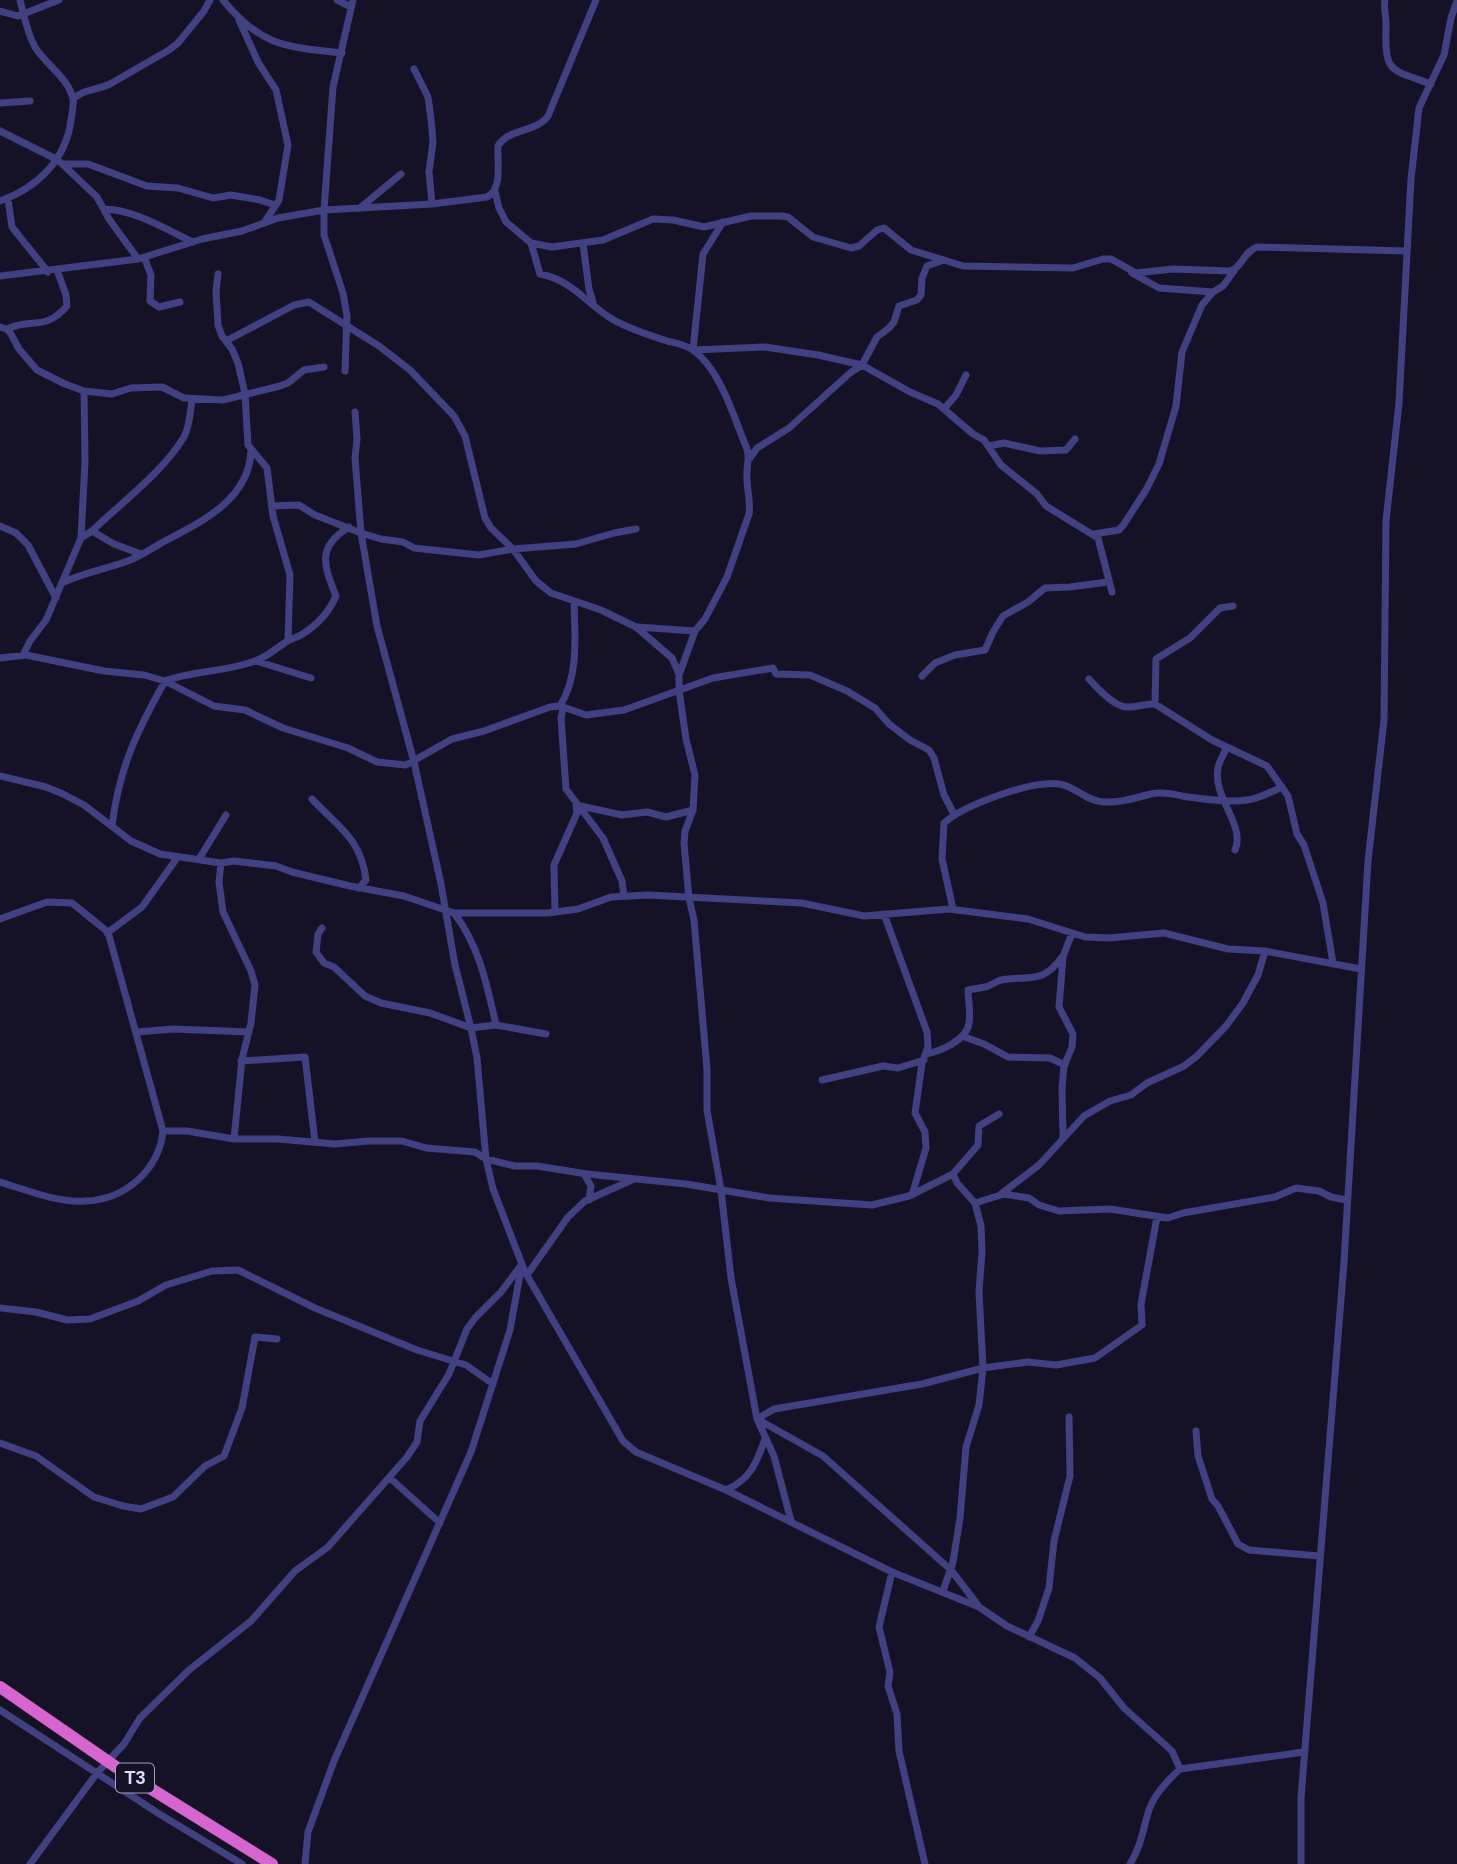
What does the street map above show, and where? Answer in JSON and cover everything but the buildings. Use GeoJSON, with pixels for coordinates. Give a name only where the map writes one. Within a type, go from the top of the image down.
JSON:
{"type":"FeatureCollection","features":[{"type":"Feature","properties":{"kind":"highway","name":"T3"},"geometry":{"type":"LineString","coordinates":[[0,1687],[107,1760],[272,1864]]}},
{"type":"Feature","properties":{"kind":"street"},"geometry":{"type":"LineString","coordinates":[[20,0],[35,47],[62,77],[73,99],[70,130],[61,162],[22,191],[4,200],[12,227],[48,272]]}},
{"type":"Feature","properties":{"kind":"street"},"geometry":{"type":"LineString","coordinates":[[0,11],[12,16],[24,15],[59,0]]}},
{"type":"Feature","properties":{"kind":"street"},"geometry":{"type":"LineString","coordinates":[[73,99],[88,90],[110,84],[169,50],[198,19],[210,0]]}},
{"type":"Feature","properties":{"kind":"street"},"geometry":{"type":"LineString","coordinates":[[223,0],[239,20],[279,99],[288,145],[281,192],[264,223]]}},
{"type":"Feature","properties":{"kind":"street"},"geometry":{"type":"LineString","coordinates":[[337,0],[352,4],[333,87],[324,235],[343,293],[348,325],[345,372]]}},
{"type":"Feature","properties":{"kind":"street"},"geometry":{"type":"LineString","coordinates":[[596,0],[548,116],[538,125],[508,136],[498,146],[495,191],[502,217],[511,228],[531,243],[552,247],[583,244],[603,240],[653,219],[698,226],[751,216],[782,216],[788,217],[813,237],[852,248],[884,228],[911,250],[942,261],[979,267],[1073,268],[1111,259],[1159,288],[1213,292]]}},
{"type":"Feature","properties":{"kind":"street"},"geometry":{"type":"LineString","coordinates":[[1385,0],[1385,51],[1389,65],[1394,71],[1430,84]]}},
{"type":"Feature","properties":{"kind":"street"},"geometry":{"type":"LineString","coordinates":[[1301,1864],[1304,1752],[1344,1262],[1368,860],[1384,720],[1386,521],[1399,403],[1406,251],[1419,108],[1444,55],[1457,1]]}},
{"type":"Feature","properties":{"kind":"street"},"geometry":{"type":"LineString","coordinates":[[239,20],[262,37],[274,42],[342,53]]}},
{"type":"Feature","properties":{"kind":"street"},"geometry":{"type":"LineString","coordinates":[[414,69],[429,101],[433,142],[429,172],[432,204]]}},
{"type":"Feature","properties":{"kind":"street"},"geometry":{"type":"LineString","coordinates":[[0,103],[30,102]]}},
{"type":"Feature","properties":{"kind":"street"},"geometry":{"type":"LineString","coordinates":[[0,131],[61,162],[97,197],[109,219],[141,258],[151,275],[150,301],[159,307],[180,302]]}},
{"type":"Feature","properties":{"kind":"street"},"geometry":{"type":"LineString","coordinates":[[61,162],[88,164],[147,186],[178,188],[213,198],[231,195],[275,205]]}},
{"type":"Feature","properties":{"kind":"street"},"geometry":{"type":"LineString","coordinates":[[360,208],[401,174]]}},
{"type":"Feature","properties":{"kind":"street"},"geometry":{"type":"LineString","coordinates":[[0,276],[48,272],[141,258],[242,232],[264,223],[324,210],[469,201],[487,197],[495,191]]}},
{"type":"Feature","properties":{"kind":"street"},"geometry":{"type":"LineString","coordinates":[[104,209],[120,210],[149,221],[193,243]]}},
{"type":"Feature","properties":{"kind":"street"},"geometry":{"type":"LineString","coordinates":[[723,222],[703,254],[693,350],[718,378],[750,458]]}},
{"type":"Feature","properties":{"kind":"street"},"geometry":{"type":"LineString","coordinates":[[531,243],[540,274],[555,277],[626,327],[693,350],[765,347],[862,365],[944,409],[989,446],[1001,464],[1037,494],[1046,506],[1094,534],[1101,542],[1112,592]]}},
{"type":"Feature","properties":{"kind":"street"},"geometry":{"type":"LineString","coordinates":[[583,244],[589,289],[594,304]]}},
{"type":"Feature","properties":{"kind":"street"},"geometry":{"type":"LineString","coordinates":[[1094,534],[1119,530],[1154,475],[1176,406],[1182,352],[1202,305],[1213,292],[1223,286],[1247,252],[1257,247],[1406,251]]}},
{"type":"Feature","properties":{"kind":"street"},"geometry":{"type":"LineString","coordinates":[[791,1521],[779,1473],[757,1419],[731,1278],[721,1190],[707,1110],[694,920],[689,898],[684,843],[685,831],[693,810],[695,775],[686,739],[679,675],[695,631],[705,619],[727,577],[748,519],[750,504],[747,478],[750,458],[757,447],[789,428],[862,365],[877,337],[894,322],[897,308],[917,300],[921,295],[922,278],[927,266],[942,261]]}},
{"type":"Feature","properties":{"kind":"street"},"geometry":{"type":"LineString","coordinates":[[1129,270],[1136,273],[1173,269],[1234,271]]}},
{"type":"Feature","properties":{"kind":"street"},"geometry":{"type":"LineString","coordinates":[[57,270],[67,306],[54,320],[46,323],[4,328],[26,360],[37,370],[84,391],[112,394],[131,388],[162,387],[192,400],[223,400],[288,383],[304,370],[324,367]]}},
{"type":"Feature","properties":{"kind":"street"},"geometry":{"type":"LineString","coordinates":[[63,583],[123,563],[197,525],[229,502],[246,475],[251,463],[251,451],[246,429],[245,394],[239,363],[218,325],[216,314],[219,274]]}},
{"type":"Feature","properties":{"kind":"street"},"geometry":{"type":"LineString","coordinates":[[226,341],[302,303],[315,305],[348,325],[410,370],[454,416],[464,436],[485,518],[491,528],[513,549],[536,581],[551,593],[601,610],[636,627],[672,658],[679,675]]}},
{"type":"Feature","properties":{"kind":"street"},"geometry":{"type":"LineString","coordinates":[[944,409],[956,395],[966,375]]}},
{"type":"Feature","properties":{"kind":"street"},"geometry":{"type":"LineString","coordinates":[[23,655],[46,621],[81,538],[85,463],[84,391]]}},
{"type":"Feature","properties":{"kind":"street"},"geometry":{"type":"LineString","coordinates":[[81,538],[149,478],[184,437],[192,400]]}},
{"type":"Feature","properties":{"kind":"street"},"geometry":{"type":"LineString","coordinates":[[355,412],[355,458],[361,533],[377,626],[414,762],[471,1028],[477,1058],[486,1159],[493,1189],[527,1275],[619,1434],[630,1448],[654,1460],[726,1490],[892,1572],[979,1607],[1007,1626],[1075,1658],[1100,1678],[1124,1708],[1172,1751],[1180,1769]]}},
{"type":"Feature","properties":{"kind":"street"},"geometry":{"type":"LineString","coordinates":[[989,446],[1004,443],[1040,451],[1066,450],[1075,439]]}},
{"type":"Feature","properties":{"kind":"street"},"geometry":{"type":"LineString","coordinates":[[251,451],[267,468],[272,506],[290,580],[288,640]]}},
{"type":"Feature","properties":{"kind":"street"},"geometry":{"type":"LineString","coordinates":[[272,506],[299,505],[315,515],[361,533],[403,542],[414,548],[479,555],[513,549],[576,544],[636,529]]}},
{"type":"Feature","properties":{"kind":"street"},"geometry":{"type":"LineString","coordinates":[[0,526],[16,533],[28,545],[56,598]]}},
{"type":"Feature","properties":{"kind":"street"},"geometry":{"type":"LineString","coordinates":[[112,826],[119,781],[128,751],[165,681],[189,673],[256,661],[277,650],[288,640],[303,634],[331,607],[336,596],[324,554],[334,536],[349,527]]}},
{"type":"Feature","properties":{"kind":"street"},"geometry":{"type":"LineString","coordinates":[[92,531],[114,544],[141,554]]}},
{"type":"Feature","properties":{"kind":"street"},"geometry":{"type":"LineString","coordinates":[[922,676],[935,663],[955,655],[985,650],[1003,616],[1028,602],[1045,588],[1108,582]]}},
{"type":"Feature","properties":{"kind":"street"},"geometry":{"type":"LineString","coordinates":[[574,602],[574,660],[561,718],[566,789],[603,838],[622,881],[624,896]]}},
{"type":"Feature","properties":{"kind":"street"},"geometry":{"type":"LineString","coordinates":[[1156,704],[1156,659],[1190,638],[1220,608],[1233,606]]}},
{"type":"Feature","properties":{"kind":"street"},"geometry":{"type":"LineString","coordinates":[[636,627],[695,631]]}},
{"type":"Feature","properties":{"kind":"street"},"geometry":{"type":"LineString","coordinates":[[0,658],[23,655],[104,671],[144,675],[165,681],[214,706],[245,710],[283,728],[348,748],[377,762],[406,765],[452,739],[484,731],[550,707],[562,707],[586,715],[624,710],[698,682],[733,673],[758,672],[773,668],[776,674],[810,675],[835,685],[875,708],[900,733],[932,752],[944,795],[954,814]]}},
{"type":"Feature","properties":{"kind":"street"},"geometry":{"type":"LineString","coordinates":[[256,661],[311,678]]}},
{"type":"Feature","properties":{"kind":"street"},"geometry":{"type":"LineString","coordinates":[[1089,678],[1116,705],[1126,707],[1156,704],[1193,729],[1267,766],[1288,796],[1297,834],[1304,845],[1323,903],[1333,963]]}},
{"type":"Feature","properties":{"kind":"street"},"geometry":{"type":"LineString","coordinates":[[1227,747],[1217,769],[1218,787],[1237,834],[1238,843],[1235,850]]}},
{"type":"Feature","properties":{"kind":"street"},"geometry":{"type":"LineString","coordinates":[[0,776],[63,794],[131,841],[177,858],[276,866],[359,888],[404,896],[454,913],[555,912],[578,909],[600,900],[624,896],[802,903],[850,915],[953,909],[1028,919],[1085,937],[1109,938],[1164,933],[1228,949],[1265,951],[1361,969]]}},
{"type":"Feature","properties":{"kind":"street"},"geometry":{"type":"LineString","coordinates":[[953,909],[942,859],[944,823],[954,814],[993,797],[1046,784],[1066,786],[1086,798],[1100,802],[1114,803],[1150,794],[1173,794],[1223,801],[1249,800],[1282,787]]}},
{"type":"Feature","properties":{"kind":"street"},"geometry":{"type":"LineString","coordinates":[[312,799],[344,828],[357,846],[364,862],[366,880],[359,888]]}},
{"type":"Feature","properties":{"kind":"street"},"geometry":{"type":"LineString","coordinates":[[576,805],[622,815],[647,812],[666,817],[693,810]]}},
{"type":"Feature","properties":{"kind":"street"},"geometry":{"type":"LineString","coordinates":[[555,912],[554,865],[577,813],[576,805]]}},
{"type":"Feature","properties":{"kind":"street"},"geometry":{"type":"LineString","coordinates":[[199,859],[226,815]]}},
{"type":"Feature","properties":{"kind":"street"},"geometry":{"type":"LineString","coordinates":[[106,933],[142,907],[177,858]]}},
{"type":"Feature","properties":{"kind":"street"},"geometry":{"type":"LineString","coordinates":[[221,863],[219,883],[223,912],[255,985],[255,1001],[241,1061],[234,1139]]}},
{"type":"Feature","properties":{"kind":"street"},"geometry":{"type":"LineString","coordinates":[[0,919],[47,902],[72,903],[106,933],[163,1131],[162,1143],[154,1162],[140,1179],[116,1195],[85,1202],[45,1196],[0,1182]]}},
{"type":"Feature","properties":{"kind":"street"},"geometry":{"type":"LineString","coordinates":[[454,913],[474,944],[496,1025]]}},
{"type":"Feature","properties":{"kind":"street"},"geometry":{"type":"LineString","coordinates":[[884,914],[927,1032],[915,1114],[925,1132],[926,1148],[912,1195]]}},
{"type":"Feature","properties":{"kind":"street"},"geometry":{"type":"LineString","coordinates":[[322,928],[318,934],[316,952],[324,963],[334,967],[365,996],[381,1003],[430,1013],[471,1028],[496,1025],[546,1034]]}},
{"type":"Feature","properties":{"kind":"street"},"geometry":{"type":"LineString","coordinates":[[1063,1136],[1062,1088],[1073,1034],[1059,1007],[1063,957],[1072,933]]}},
{"type":"Feature","properties":{"kind":"street"},"geometry":{"type":"LineString","coordinates":[[975,1203],[1000,1195],[1039,1165],[1084,1116],[1110,1101],[1131,1095],[1147,1083],[1184,1066],[1197,1056],[1226,1026],[1243,1003],[1258,975],[1265,951]]}},
{"type":"Feature","properties":{"kind":"street"},"geometry":{"type":"LineString","coordinates":[[822,1080],[883,1066],[898,1068],[936,1052],[968,1030],[968,990],[988,986],[999,980],[1044,976],[1053,970],[1063,957]]}},
{"type":"Feature","properties":{"kind":"street"},"geometry":{"type":"LineString","coordinates":[[136,1032],[173,1029],[249,1032]]}},
{"type":"Feature","properties":{"kind":"street"},"geometry":{"type":"LineString","coordinates":[[962,1036],[1008,1057],[1051,1058],[1065,1065]]}},
{"type":"Feature","properties":{"kind":"street"},"geometry":{"type":"LineString","coordinates":[[241,1061],[305,1057],[315,1142]]}},
{"type":"Feature","properties":{"kind":"street"},"geometry":{"type":"LineString","coordinates":[[163,1131],[187,1131],[234,1139],[278,1139],[335,1144],[402,1141],[426,1148],[475,1152],[486,1159],[515,1166],[635,1179],[768,1198],[872,1205],[912,1195],[953,1174],[978,1145],[979,1126],[999,1114]]}},
{"type":"Feature","properties":{"kind":"street"},"geometry":{"type":"LineString","coordinates":[[584,1174],[591,1186],[589,1200]]}},
{"type":"Feature","properties":{"kind":"street"},"geometry":{"type":"LineString","coordinates":[[943,1591],[951,1570],[960,1518],[965,1447],[979,1405],[983,1368],[979,1292],[982,1242],[975,1203],[957,1183],[953,1174]]}},
{"type":"Feature","properties":{"kind":"street"},"geometry":{"type":"LineString","coordinates":[[527,1275],[568,1217],[589,1200],[635,1179]]}},
{"type":"Feature","properties":{"kind":"street"},"geometry":{"type":"LineString","coordinates":[[1000,1195],[1029,1198],[1039,1205],[1059,1211],[1110,1209],[1168,1218],[1275,1197],[1296,1188],[1319,1191],[1346,1200]]}},
{"type":"Feature","properties":{"kind":"street"},"geometry":{"type":"LineString","coordinates":[[757,1419],[774,1409],[922,1384],[983,1368],[1028,1362],[1056,1365],[1095,1358],[1142,1325],[1140,1304],[1157,1217]]}},
{"type":"Feature","properties":{"kind":"street"},"geometry":{"type":"LineString","coordinates":[[30,1864],[107,1760],[124,1744],[140,1718],[170,1687],[251,1621],[295,1572],[328,1546],[413,1450],[420,1421],[455,1361],[461,1340],[475,1318],[501,1292],[522,1264]]}},
{"type":"Feature","properties":{"kind":"street"},"geometry":{"type":"LineString","coordinates":[[305,1864],[308,1832],[334,1761],[471,1452],[510,1330],[522,1264]]}},
{"type":"Feature","properties":{"kind":"street"},"geometry":{"type":"LineString","coordinates":[[0,1308],[36,1312],[67,1320],[90,1319],[138,1301],[166,1284],[212,1271],[238,1270],[315,1308],[417,1350],[455,1361],[477,1371],[493,1384]]}},
{"type":"Feature","properties":{"kind":"street"},"geometry":{"type":"LineString","coordinates":[[0,1443],[36,1456],[94,1497],[141,1509],[173,1497],[205,1466],[224,1456],[242,1408],[255,1337],[277,1339]]}},
{"type":"Feature","properties":{"kind":"street"},"geometry":{"type":"LineString","coordinates":[[1029,1637],[1038,1622],[1049,1588],[1054,1541],[1070,1476],[1069,1417]]}},
{"type":"Feature","properties":{"kind":"street"},"geometry":{"type":"LineString","coordinates":[[757,1419],[823,1456],[951,1570],[979,1607]]}},
{"type":"Feature","properties":{"kind":"street"},"geometry":{"type":"LineString","coordinates":[[1196,1431],[1198,1456],[1212,1499],[1238,1544],[1249,1550],[1319,1556]]}},
{"type":"Feature","properties":{"kind":"street"},"geometry":{"type":"LineString","coordinates":[[726,1490],[741,1484],[749,1474],[766,1438]]}},
{"type":"Feature","properties":{"kind":"street"},"geometry":{"type":"LineString","coordinates":[[390,1478],[440,1523]]}},
{"type":"Feature","properties":{"kind":"street"},"geometry":{"type":"LineString","coordinates":[[892,1572],[880,1627],[890,1672],[888,1686],[897,1714],[900,1751],[925,1864]]}},
{"type":"Feature","properties":{"kind":"street"},"geometry":{"type":"LineString","coordinates":[[0,1710],[242,1864]]}},
{"type":"Feature","properties":{"kind":"street"},"geometry":{"type":"LineString","coordinates":[[1130,1864],[1142,1840],[1150,1808],[1167,1781],[1180,1769],[1304,1752]]}}]}
